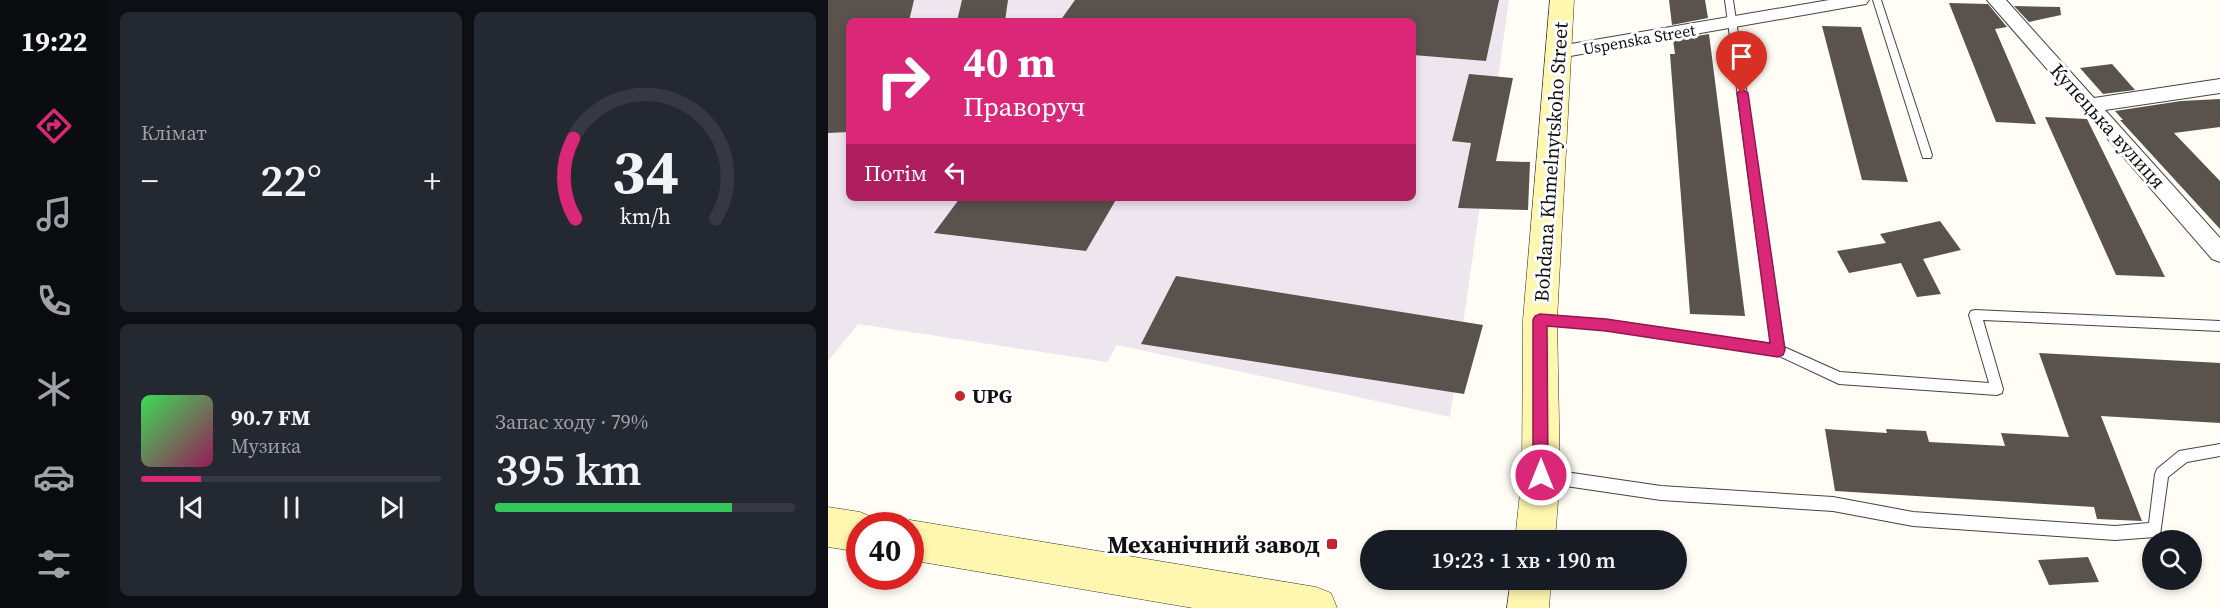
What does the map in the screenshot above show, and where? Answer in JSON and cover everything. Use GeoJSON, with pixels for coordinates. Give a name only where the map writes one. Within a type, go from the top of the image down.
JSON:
{"type":"FeatureCollection","features":[{"type":"Feature","properties":{"kind":"street","name":"Bohdana Khmelnytskoho Street"},"geometry":{"type":"LineString","coordinates":[[1535,530],[1541,475],[1540,320],[1562,0]]}},
{"type":"Feature","properties":{"kind":"street","name":"Uspenska Street"},"geometry":{"type":"LineString","coordinates":[[1559,52],[1860,0]]}},
{"type":"Feature","properties":{"kind":"street","name":"Купецька вулиця"},"geometry":{"type":"LineString","coordinates":[[1996,0],[2092,105],[2220,252]]}},
{"type":"Feature","properties":{"kind":"street"},"geometry":{"type":"LineString","coordinates":[[2092,105],[2220,86]]}},
{"type":"Feature","properties":{"kind":"street"},"geometry":{"type":"LineString","coordinates":[[828,527],[846,530]]}},
{"type":"Feature","properties":{"kind":"street"},"geometry":{"type":"LineString","coordinates":[[924,542],[1316,608]]}},
{"type":"Feature","properties":{"kind":"street"},"geometry":{"type":"LineString","coordinates":[[1528,608],[1530,590]]}},
{"type":"Feature","properties":{"kind":"lane"},"geometry":{"type":"LineString","coordinates":[[1729,0],[1778,350]]}},
{"type":"Feature","properties":{"kind":"lane"},"geometry":{"type":"LineString","coordinates":[[1877,0],[1927,155]]}},
{"type":"Feature","properties":{"kind":"lane"},"geometry":{"type":"LineString","coordinates":[[1540,320],[1606,325],[1778,350],[1839,378],[1997,389],[1975,315],[2220,326]]}},
{"type":"Feature","properties":{"kind":"lane"},"geometry":{"type":"LineString","coordinates":[[1541,475],[1661,493],[1833,504],[1913,519],[2115,533],[2155,530],[2162,474],[2184,456],[2220,450]]}},
{"type":"Feature","properties":{"kind":"shaded area"},"geometry":{"type":"Polygon","coordinates":[[[828,0],[1509,0],[1450,417],[1117,345],[1107,362],[858,324],[828,361],[828,0]]]}},
{"type":"Feature","properties":{"kind":"building"},"geometry":{"type":"Polygon","coordinates":[[[828,0],[914,0],[910,18],[846,18],[846,132],[828,133],[828,0]]]}},
{"type":"Feature","properties":{"kind":"building"},"geometry":{"type":"Polygon","coordinates":[[[962,0],[1008,0],[1005,18],[958,18],[962,0]]]}},
{"type":"Feature","properties":{"kind":"building"},"geometry":{"type":"Polygon","coordinates":[[[1075,0],[1499,0],[1486,61],[1416,55],[1416,18],[1062,18],[1075,0]]]}},
{"type":"Feature","properties":{"kind":"building"},"geometry":{"type":"Polygon","coordinates":[[[1669,0],[1705,0],[1708,18],[1672,25],[1669,0]]]}},
{"type":"Feature","properties":{"kind":"building"},"geometry":{"type":"Polygon","coordinates":[[[1949,3],[1988,4],[2007,27],[1995,29],[2036,124],[1996,122],[1949,3]]]}},
{"type":"Feature","properties":{"kind":"building"},"geometry":{"type":"Polygon","coordinates":[[[2014,6],[2060,7],[2061,15],[2029,22],[2014,6]]]}},
{"type":"Feature","properties":{"kind":"building"},"geometry":{"type":"Polygon","coordinates":[[[1822,26],[1861,27],[1908,182],[1862,180],[1822,26]]]}},
{"type":"Feature","properties":{"kind":"building"},"geometry":{"type":"Polygon","coordinates":[[[1709,34],[1745,316],[1690,314],[1670,54],[1675,54],[1673,40],[1709,34]]]}},
{"type":"Feature","properties":{"kind":"building"},"geometry":{"type":"Polygon","coordinates":[[[2112,64],[2135,90],[2103,94],[2080,68],[2112,64]]]}},
{"type":"Feature","properties":{"kind":"building"},"geometry":{"type":"Polygon","coordinates":[[[1469,74],[1513,78],[1496,161],[1530,162],[1528,210],[1458,208],[1471,143],[1452,141],[1469,74]]]}},
{"type":"Feature","properties":{"kind":"building"},"geometry":{"type":"Polygon","coordinates":[[[2220,99],[2220,127],[2174,133],[2220,181],[2220,229],[2120,120],[2123,120],[2115,111],[2181,101],[2220,99]]]}},
{"type":"Feature","properties":{"kind":"building"},"geometry":{"type":"Polygon","coordinates":[[[2045,117],[2087,119],[2165,277],[2116,275],[2045,117]]]}},
{"type":"Feature","properties":{"kind":"building"},"geometry":{"type":"Polygon","coordinates":[[[958,201],[1115,201],[1086,251],[934,233],[958,201]]]}},
{"type":"Feature","properties":{"kind":"building"},"geometry":{"type":"Polygon","coordinates":[[[1940,221],[1961,250],[1923,259],[1941,294],[1917,297],[1901,263],[1849,273],[1837,251],[1886,243],[1880,234],[1940,221]]]}},
{"type":"Feature","properties":{"kind":"building"},"geometry":{"type":"Polygon","coordinates":[[[1176,276],[1483,325],[1464,394],[1141,344],[1176,276]]]}},
{"type":"Feature","properties":{"kind":"building"},"geometry":{"type":"Polygon","coordinates":[[[2039,353],[2220,363],[2220,423],[2101,416],[2142,521],[2097,519],[2094,507],[1835,491],[1825,429],[1887,433],[1886,429],[1926,431],[1929,442],[2005,446],[2001,433],[2069,437],[2039,353]]]}},
{"type":"Feature","properties":{"kind":"building"},"geometry":{"type":"Polygon","coordinates":[[[2088,557],[2099,582],[2049,585],[2038,560],[2088,557]]]}},
{"type":"Feature","properties":{"kind":"place","name":"UPG"},"geometry":{"type":"Point","coordinates":[960,396]}},
{"type":"Feature","properties":{"kind":"place","name":"Механічний завод"},"geometry":{"type":"Point","coordinates":[1332,544]}},
{"type":"Feature","properties":{"kind":"route"},"geometry":{"type":"LineString","coordinates":[[1541,475],[1540,320],[1606,325],[1778,350],[1742,93]]}}]}
